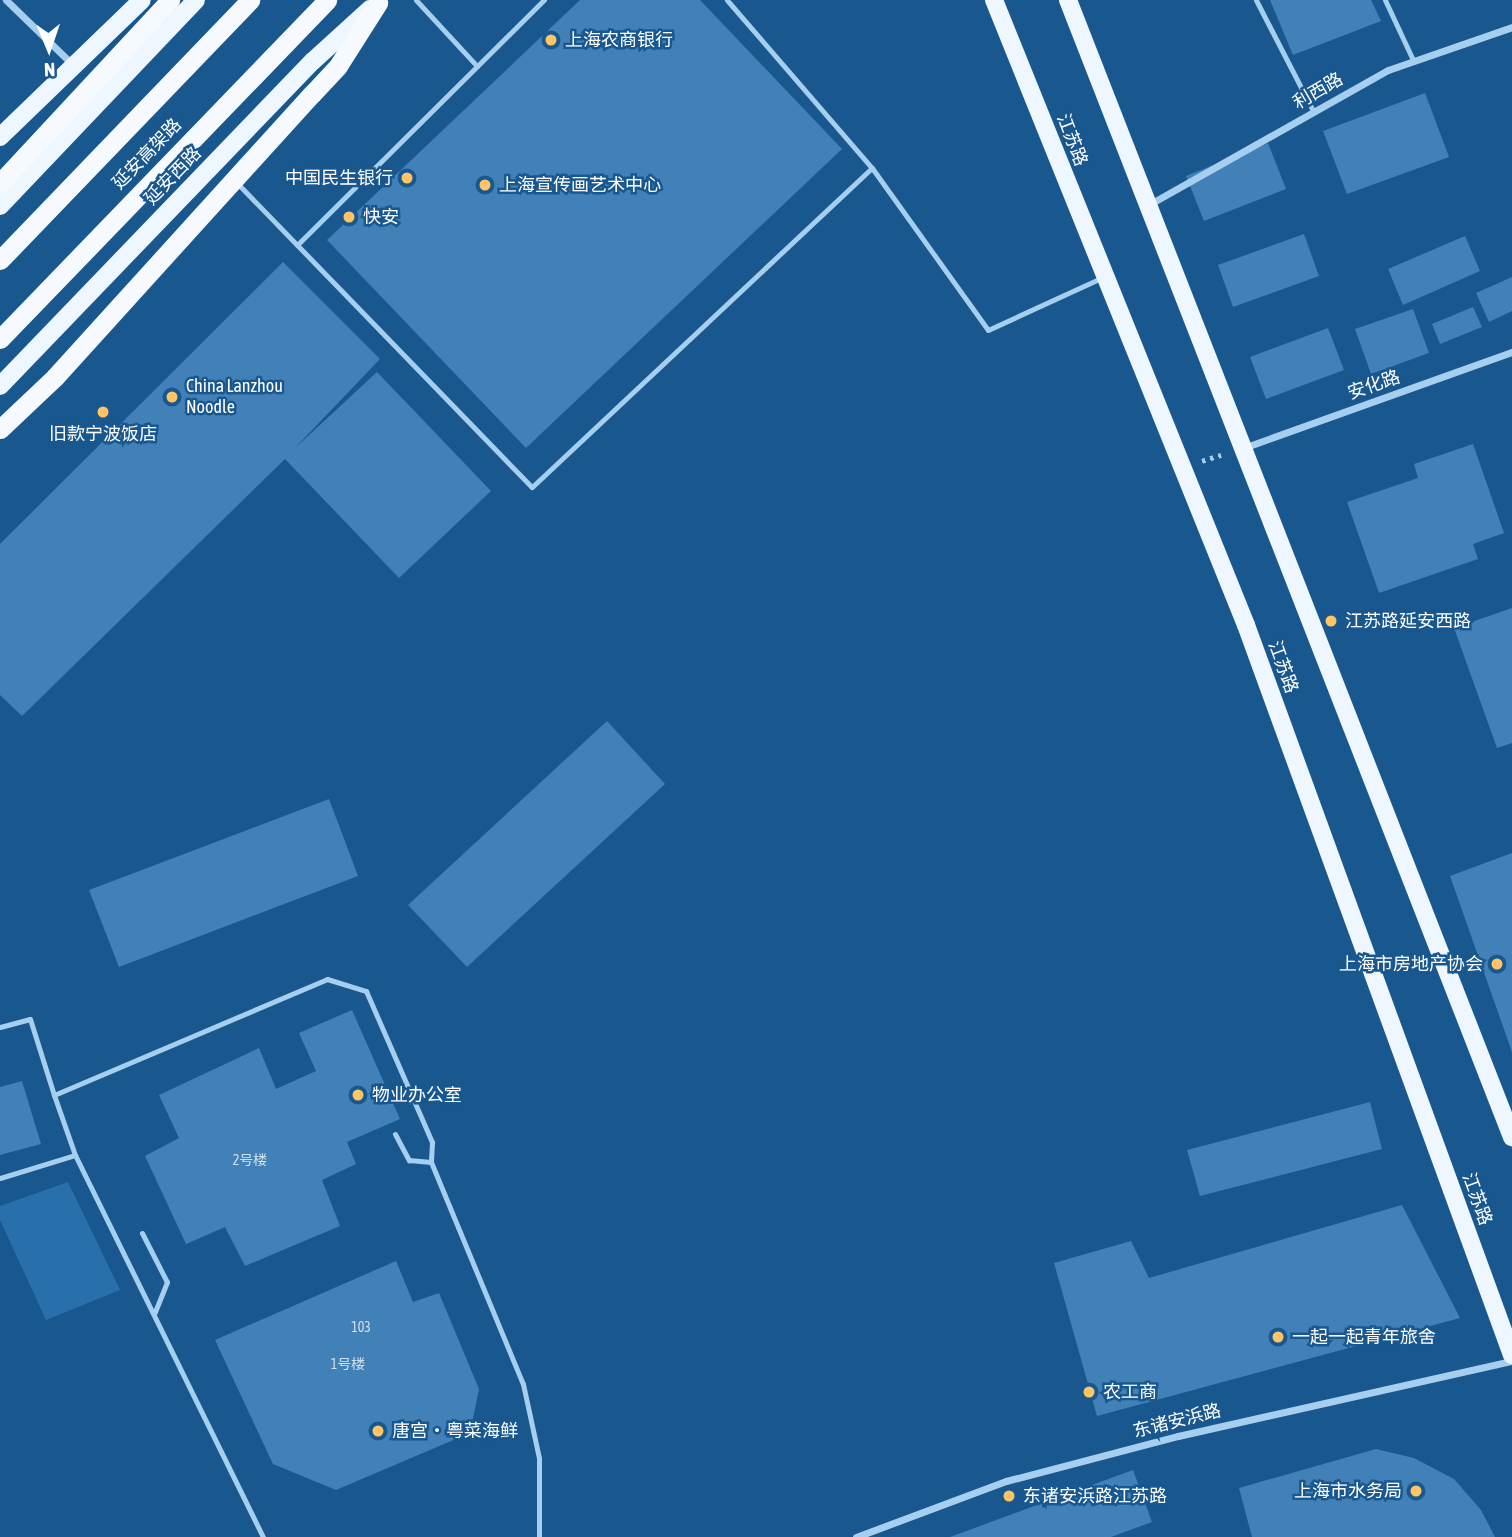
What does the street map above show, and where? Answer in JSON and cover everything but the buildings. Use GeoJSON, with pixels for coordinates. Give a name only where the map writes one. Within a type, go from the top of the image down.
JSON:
{"type":"FeatureCollection","features":[{"type":"Feature","properties":{"kind":"highway"},"geometry":{"type":"LineString","coordinates":[[0,183],[170,0]]}},
{"type":"Feature","properties":{"kind":"highway","name":"延安高架路"},"geometry":{"type":"LineString","coordinates":[[0,260],[250,0]]}},
{"type":"Feature","properties":{"kind":"highway","name":"延安高架路"},"geometry":{"type":"LineString","coordinates":[[0,340],[327,0]]}},
{"type":"Feature","properties":{"kind":"highway"},"geometry":{"type":"LineString","coordinates":[[0,429],[55,377],[338,66],[379,1]]}},
{"type":"Feature","properties":{"kind":"main road"},"geometry":{"type":"LineString","coordinates":[[0,137],[142,0]]}},
{"type":"Feature","properties":{"kind":"main road"},"geometry":{"type":"LineString","coordinates":[[0,206],[196,0]]}},
{"type":"Feature","properties":{"kind":"main road","name":"江苏路"},"geometry":{"type":"LineString","coordinates":[[994,0],[1103,277],[1246,625],[1512,1355]]}},
{"type":"Feature","properties":{"kind":"main road"},"geometry":{"type":"LineString","coordinates":[[1068,0],[1246,447],[1512,1137]]}},
{"type":"Feature","properties":{"kind":"main road","name":"延安西路"},"geometry":{"type":"LineString","coordinates":[[0,386],[216,162],[379,1]]}},
{"type":"Feature","properties":{"kind":"street"},"geometry":{"type":"LineString","coordinates":[[6,0],[73,65]]}},
{"type":"Feature","properties":{"kind":"street","name":"利西路"},"geometry":{"type":"LineString","coordinates":[[1149,205],[1313,111],[1413,60],[1512,27]]}},
{"type":"Feature","properties":{"kind":"street","name":"安化路"},"geometry":{"type":"LineString","coordinates":[[1246,447],[1512,352]]}},
{"type":"Feature","properties":{"kind":"street","name":"东诸安浜路"},"geometry":{"type":"LineString","coordinates":[[856,1537],[1006,1481],[1178,1436],[1512,1361]]}},
{"type":"Feature","properties":{"kind":"lane"},"geometry":{"type":"LineString","coordinates":[[416,0],[478,66]]}},
{"type":"Feature","properties":{"kind":"lane"},"geometry":{"type":"LineString","coordinates":[[298,245],[544,0]]}},
{"type":"Feature","properties":{"kind":"lane"},"geometry":{"type":"LineString","coordinates":[[727,0],[872,168],[988,330],[1103,277]]}},
{"type":"Feature","properties":{"kind":"lane"},"geometry":{"type":"LineString","coordinates":[[1256,0],[1313,111]]}},
{"type":"Feature","properties":{"kind":"lane"},"geometry":{"type":"LineString","coordinates":[[1385,0],[1413,60]]}},
{"type":"Feature","properties":{"kind":"lane"},"geometry":{"type":"LineString","coordinates":[[216,162],[532,487],[872,168]]}},
{"type":"Feature","properties":{"kind":"lane"},"geometry":{"type":"LineString","coordinates":[[54,1095],[327,979],[366,991],[432,1142],[431,1162],[523,1384],[539,1458],[539,1537]]}},
{"type":"Feature","properties":{"kind":"lane"},"geometry":{"type":"LineString","coordinates":[[0,1027],[30,1019],[75,1155],[264,1537]]}},
{"type":"Feature","properties":{"kind":"lane"},"geometry":{"type":"LineString","coordinates":[[395,1134],[409,1160],[431,1162]]}},
{"type":"Feature","properties":{"kind":"lane"},"geometry":{"type":"LineString","coordinates":[[0,1178],[75,1155]]}},
{"type":"Feature","properties":{"kind":"lane"},"geometry":{"type":"LineString","coordinates":[[142,1233],[167,1282],[155,1315]]}},
{"type":"Feature","properties":{"kind":"path"},"geometry":{"type":"LineString","coordinates":[[1182,468],[1246,447]]}},
{"type":"Feature","properties":{"kind":"shaded area"},"geometry":{"type":"Polygon","coordinates":[[[68,1182],[120,1290],[46,1320],[0,1220],[0,1206],[68,1182]]]}},
{"type":"Feature","properties":{"kind":"place","name":"上海农商银行"},"geometry":{"type":"Point","coordinates":[551,40]}},
{"type":"Feature","properties":{"kind":"place","name":"中国民生银行"},"geometry":{"type":"Point","coordinates":[407,178]}},
{"type":"Feature","properties":{"kind":"place","name":"上海宣传画艺术中心"},"geometry":{"type":"Point","coordinates":[485,185]}},
{"type":"Feature","properties":{"kind":"place","name":"快安"},"geometry":{"type":"Point","coordinates":[349,217]}},
{"type":"Feature","properties":{"kind":"place","name":"China Lanzhou Noodle"},"geometry":{"type":"Point","coordinates":[172,397]}},
{"type":"Feature","properties":{"kind":"place","name":"旧款宁波饭店"},"geometry":{"type":"Point","coordinates":[103,412]}},
{"type":"Feature","properties":{"kind":"place","name":"江苏路延安西路"},"geometry":{"type":"Point","coordinates":[1331,621]}},
{"type":"Feature","properties":{"kind":"place","name":"上海市房地产协会"},"geometry":{"type":"Point","coordinates":[1497,964]}},
{"type":"Feature","properties":{"kind":"place","name":"物业办公室"},"geometry":{"type":"Point","coordinates":[358,1095]}},
{"type":"Feature","properties":{"kind":"place","name":"一起一起青年旅舍"},"geometry":{"type":"Point","coordinates":[1278,1337]}},
{"type":"Feature","properties":{"kind":"place","name":"农工商"},"geometry":{"type":"Point","coordinates":[1089,1392]}},
{"type":"Feature","properties":{"kind":"place","name":"唐宫・粤菜海鲜"},"geometry":{"type":"Point","coordinates":[378,1431]}},
{"type":"Feature","properties":{"kind":"place","name":"上海市水务局"},"geometry":{"type":"Point","coordinates":[1416,1491]}},
{"type":"Feature","properties":{"kind":"place","name":"东诸安浜路江苏路"},"geometry":{"type":"Point","coordinates":[1009,1496]}}]}
